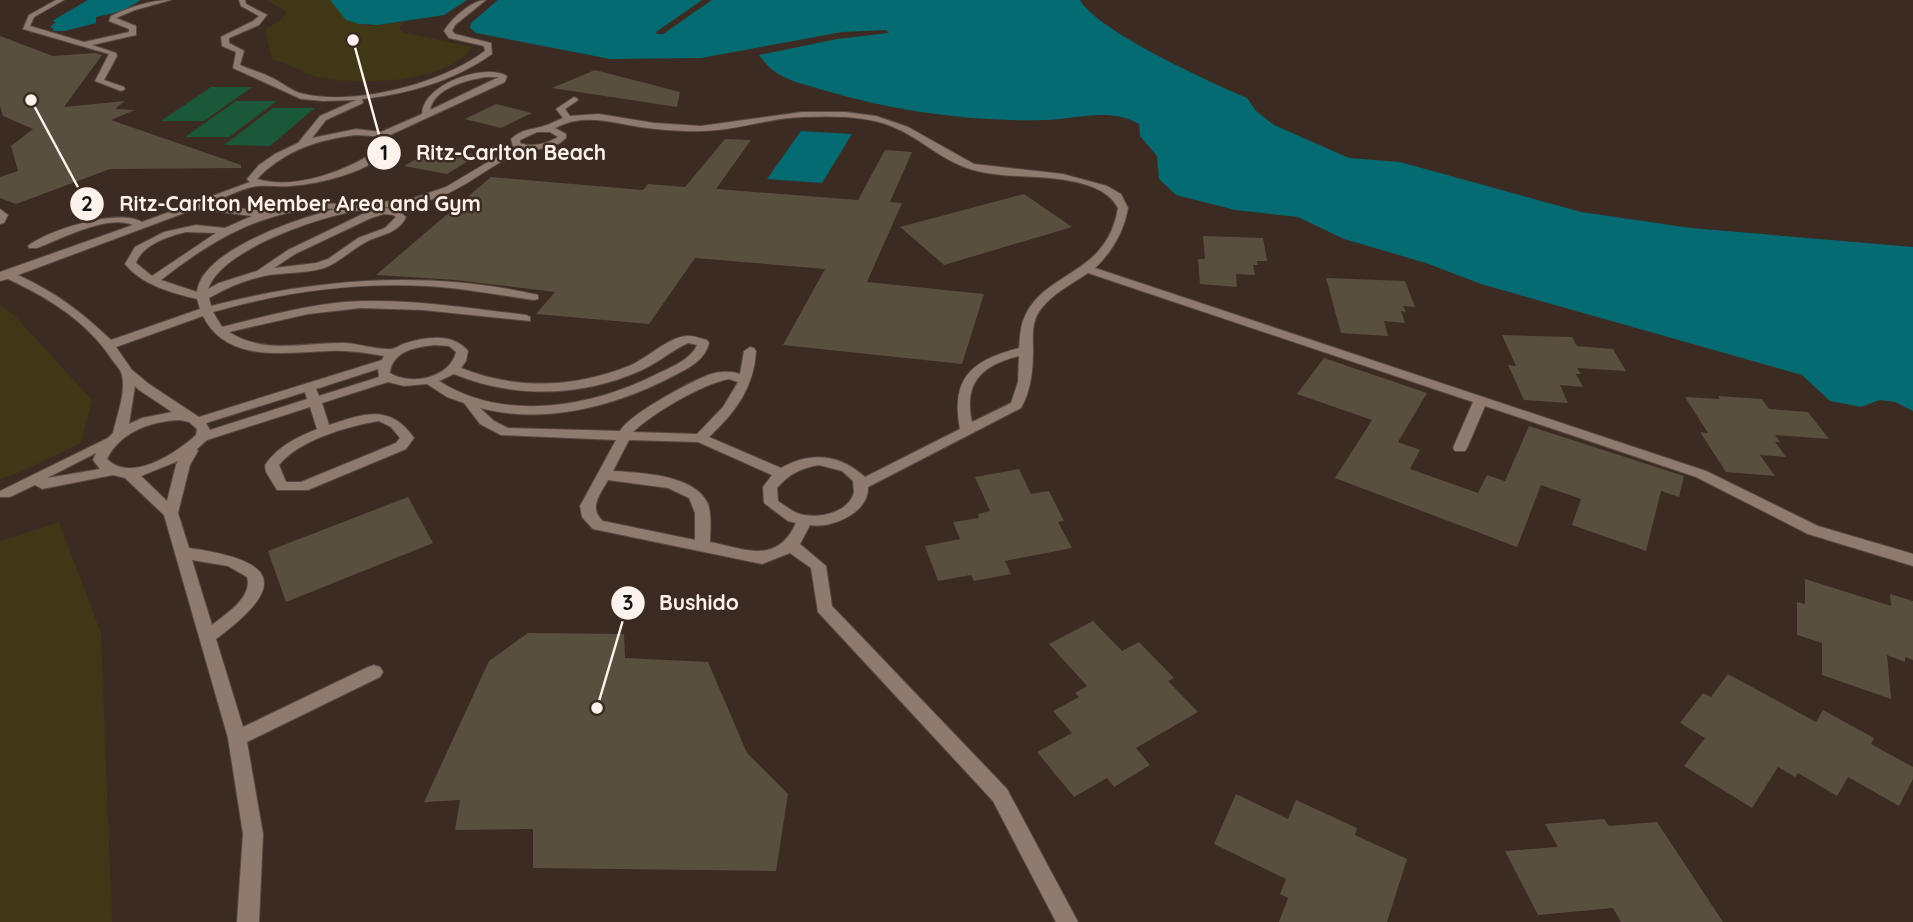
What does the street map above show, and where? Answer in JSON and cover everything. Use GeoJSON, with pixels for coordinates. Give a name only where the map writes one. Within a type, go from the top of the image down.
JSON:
{"type":"FeatureCollection","features":[{"type":"Feature","properties":{"kind":"lane"},"geometry":{"type":"LineString","coordinates":[[61,0],[31,16],[26,27],[113,55],[99,80],[121,89]]}},
{"type":"Feature","properties":{"kind":"lane"},"geometry":{"type":"LineString","coordinates":[[84,45],[135,32],[131,27],[112,18],[133,8],[167,0]]}},
{"type":"Feature","properties":{"kind":"lane"},"geometry":{"type":"LineString","coordinates":[[242,0],[243,5],[263,15],[256,23],[230,33],[224,40],[225,44],[240,51],[236,63],[238,68],[265,77],[297,95],[317,98],[364,98],[433,85],[471,67],[492,62]]}},
{"type":"Feature","properties":{"kind":"lane"},"geometry":{"type":"LineString","coordinates":[[471,67],[484,57],[490,48],[452,36],[448,31],[452,24],[483,0]]}},
{"type":"Feature","properties":{"kind":"lane"},"geometry":{"type":"LineString","coordinates":[[70,40],[131,27]]}},
{"type":"Feature","properties":{"kind":"lane"},"geometry":{"type":"LineString","coordinates":[[383,135],[502,80],[503,76],[486,73],[476,75],[435,95],[426,105],[426,115]]}},
{"type":"Feature","properties":{"kind":"lane"},"geometry":{"type":"LineString","coordinates":[[301,145],[323,118],[364,98]]}},
{"type":"Feature","properties":{"kind":"lane"},"geometry":{"type":"LineString","coordinates":[[567,117],[560,109],[574,99]]}},
{"type":"Feature","properties":{"kind":"lane"},"geometry":{"type":"LineString","coordinates":[[524,148],[516,144],[515,139],[521,134],[547,129],[567,117],[595,116],[650,126],[705,128],[805,114],[866,117],[893,122],[968,166],[1077,179],[1111,191],[1123,209],[1114,237],[1096,263],[1041,301],[1032,312],[1025,383],[1022,397],[1016,405],[862,484]]}},
{"type":"Feature","properties":{"kind":"lane"},"geometry":{"type":"LineString","coordinates":[[389,358],[341,347],[253,348],[233,341],[220,331],[207,311],[202,297],[204,284],[215,270],[237,253],[287,229],[350,209],[400,204],[440,194],[524,148],[547,146],[562,138],[562,134],[547,129]]}},
{"type":"Feature","properties":{"kind":"lane"},"geometry":{"type":"LineString","coordinates":[[3,275],[256,183],[311,180],[361,165],[387,147],[389,138],[383,135],[346,133],[301,145],[257,171],[252,179],[256,183]]}},
{"type":"Feature","properties":{"kind":"lane"},"geometry":{"type":"LineString","coordinates":[[155,279],[181,258],[227,231],[270,214],[312,204],[328,204],[368,213],[396,212],[401,217],[389,230],[362,240],[318,266],[261,273],[223,285],[202,297],[170,290],[155,279],[135,270],[130,264],[132,256],[139,249],[166,233],[179,229],[206,228],[227,231]]}},
{"type":"Feature","properties":{"kind":"lane"},"geometry":{"type":"LineString","coordinates":[[194,207],[270,214]]}},
{"type":"Feature","properties":{"kind":"lane"},"geometry":{"type":"LineString","coordinates":[[0,212],[3,215],[0,220]]}},
{"type":"Feature","properties":{"kind":"lane"},"geometry":{"type":"LineString","coordinates":[[261,273],[278,258],[344,228],[368,213]]}},
{"type":"Feature","properties":{"kind":"lane"},"geometry":{"type":"LineString","coordinates":[[33,246],[105,220],[129,218],[135,219],[142,226]]}},
{"type":"Feature","properties":{"kind":"lane"},"geometry":{"type":"LineString","coordinates":[[344,228],[345,235],[362,240]]}},
{"type":"Feature","properties":{"kind":"lane"},"geometry":{"type":"LineString","coordinates":[[1088,269],[1701,474],[1813,530],[1913,560]]}},
{"type":"Feature","properties":{"kind":"lane"},"geometry":{"type":"LineString","coordinates":[[3,275],[49,294],[80,317],[109,345],[128,373],[204,428],[202,437],[183,465],[171,513]]}},
{"type":"Feature","properties":{"kind":"lane"},"geometry":{"type":"LineString","coordinates":[[109,345],[207,311],[326,287],[397,282],[454,285],[534,297]]}},
{"type":"Feature","properties":{"kind":"lane"},"geometry":{"type":"LineString","coordinates":[[220,331],[314,310],[360,305],[404,306],[526,319]]}},
{"type":"Feature","properties":{"kind":"lane"},"geometry":{"type":"LineString","coordinates":[[429,380],[470,402],[505,408],[539,409],[600,400],[657,380],[699,353],[703,343],[687,340],[637,368],[606,379],[545,389],[496,386],[453,369]]}},
{"type":"Feature","properties":{"kind":"lane"},"geometry":{"type":"LineString","coordinates":[[3,495],[155,419],[193,419],[312,393],[388,378],[410,383],[429,380],[453,369],[459,363],[462,351],[453,343],[444,341],[412,345],[312,393],[202,437]]}},
{"type":"Feature","properties":{"kind":"lane"},"geometry":{"type":"LineString","coordinates":[[967,432],[961,412],[961,395],[969,379],[987,363],[1027,350]]}},
{"type":"Feature","properties":{"kind":"lane"},"geometry":{"type":"LineString","coordinates":[[700,438],[737,400],[746,380],[750,351]]}},
{"type":"Feature","properties":{"kind":"lane"},"geometry":{"type":"LineString","coordinates":[[388,378],[383,374],[389,358]]}},
{"type":"Feature","properties":{"kind":"lane"},"geometry":{"type":"LineString","coordinates":[[128,373],[129,390],[115,437],[102,450],[100,460],[104,467],[139,480],[171,513],[185,553],[206,638],[237,738],[253,834],[248,922]]}},
{"type":"Feature","properties":{"kind":"lane"},"geometry":{"type":"LineString","coordinates":[[746,380],[729,375],[712,378],[643,416],[623,436],[602,475],[587,506],[589,517],[598,525],[762,558],[779,555],[792,546],[804,521]]}},
{"type":"Feature","properties":{"kind":"lane"},"geometry":{"type":"LineString","coordinates":[[312,393],[325,433]]}},
{"type":"Feature","properties":{"kind":"lane"},"geometry":{"type":"LineString","coordinates":[[1460,448],[1481,399]]}},
{"type":"Feature","properties":{"kind":"lane"},"geometry":{"type":"LineString","coordinates":[[470,402],[491,427],[506,432],[700,438],[780,473]]}},
{"type":"Feature","properties":{"kind":"lane"},"geometry":{"type":"LineString","coordinates":[[379,417],[388,418],[407,438],[394,450],[303,487],[282,486],[273,472],[272,465],[276,456],[286,448],[325,433],[379,417]]}},
{"type":"Feature","properties":{"kind":"lane"},"geometry":{"type":"LineString","coordinates":[[3,495],[61,479],[163,465],[192,449]]}},
{"type":"Feature","properties":{"kind":"lane"},"geometry":{"type":"LineString","coordinates":[[818,460],[839,463],[855,471],[862,484],[860,499],[847,512],[827,520],[804,521],[783,515],[771,503],[770,488],[780,473],[797,464],[818,460]]}},
{"type":"Feature","properties":{"kind":"lane"},"geometry":{"type":"LineString","coordinates":[[602,475],[680,485],[692,492],[700,503],[702,547]]}},
{"type":"Feature","properties":{"kind":"lane"},"geometry":{"type":"LineString","coordinates":[[792,546],[818,566],[824,608],[1000,795],[1067,922]]}},
{"type":"Feature","properties":{"kind":"lane"},"geometry":{"type":"LineString","coordinates":[[185,553],[245,566],[255,574],[257,587],[250,602],[206,638]]}},
{"type":"Feature","properties":{"kind":"lane"},"geometry":{"type":"LineString","coordinates":[[237,738],[374,672]]}},
{"type":"Feature","properties":{"kind":"green space"},"geometry":{"type":"Polygon","coordinates":[[[211,87],[252,87],[204,121],[161,121],[211,87]]]}},
{"type":"Feature","properties":{"kind":"green space"},"geometry":{"type":"Polygon","coordinates":[[[236,101],[277,101],[229,137],[185,137],[236,101]]]}},
{"type":"Feature","properties":{"kind":"green space"},"geometry":{"type":"Polygon","coordinates":[[[273,108],[315,108],[270,146],[224,145],[273,108]]]}},
{"type":"Feature","properties":{"kind":"sand"},"geometry":{"type":"Polygon","coordinates":[[[267,0],[330,0],[354,23],[371,25],[405,22],[399,28],[402,32],[472,47],[460,59],[443,69],[423,75],[377,81],[317,77],[272,60],[265,29],[281,20],[286,12],[267,0]]]}},
{"type":"Feature","properties":{"kind":"sand"},"geometry":{"type":"Polygon","coordinates":[[[0,304],[14,315],[92,400],[81,443],[0,479],[0,304]]]}},
{"type":"Feature","properties":{"kind":"sand"},"geometry":{"type":"Polygon","coordinates":[[[59,522],[101,633],[112,922],[0,922],[0,541],[59,522]]]}},
{"type":"Feature","properties":{"kind":"water"},"geometry":{"type":"Polygon","coordinates":[[[88,0],[141,0],[123,11],[96,17],[96,23],[65,31],[52,31],[54,29],[50,27],[56,22],[52,21],[88,0]]]}},
{"type":"Feature","properties":{"kind":"water"},"geometry":{"type":"Polygon","coordinates":[[[330,0],[467,0],[444,15],[378,25],[346,20],[330,0]]]}},
{"type":"Feature","properties":{"kind":"water"},"geometry":{"type":"Polygon","coordinates":[[[498,0],[702,0],[656,32],[663,34],[712,0],[1080,0],[1108,26],[1131,41],[1183,69],[1247,98],[1256,111],[1274,125],[1349,158],[1400,162],[1581,212],[1691,228],[1913,247],[1913,411],[1895,402],[1880,400],[1861,407],[1830,401],[1802,375],[1481,284],[1426,263],[1344,239],[1298,217],[1235,210],[1176,195],[1159,179],[1157,156],[1140,136],[1139,124],[1128,119],[1093,115],[1017,120],[932,114],[877,104],[791,80],[772,69],[759,55],[837,39],[889,33],[886,30],[842,32],[701,58],[610,59],[476,33],[470,28],[471,23],[498,0]]]}},
{"type":"Feature","properties":{"kind":"water"},"geometry":{"type":"Polygon","coordinates":[[[801,131],[852,134],[822,183],[767,179],[801,131]]]}},
{"type":"Feature","properties":{"kind":"building"},"geometry":{"type":"Polygon","coordinates":[[[0,36],[53,56],[95,53],[102,55],[64,107],[125,101],[115,109],[135,110],[111,120],[241,165],[241,168],[110,169],[16,204],[0,198],[0,177],[18,171],[11,146],[33,129],[3,116],[0,106],[0,36]]]}},
{"type":"Feature","properties":{"kind":"building"},"geometry":{"type":"Polygon","coordinates":[[[595,70],[680,92],[677,107],[552,88],[595,70]]]}},
{"type":"Feature","properties":{"kind":"building"},"geometry":{"type":"Polygon","coordinates":[[[496,104],[532,113],[501,128],[465,119],[496,104]]]}},
{"type":"Feature","properties":{"kind":"building"},"geometry":{"type":"Polygon","coordinates":[[[725,139],[751,140],[716,189],[858,200],[885,150],[912,152],[890,202],[902,203],[867,282],[984,294],[962,364],[783,345],[825,269],[695,258],[649,324],[536,314],[555,292],[456,280],[376,275],[491,177],[643,190],[648,184],[685,187],[725,139]]]}},
{"type":"Feature","properties":{"kind":"building"},"geometry":{"type":"Polygon","coordinates":[[[436,148],[478,155],[447,174],[404,166],[436,148]]]}},
{"type":"Feature","properties":{"kind":"building"},"geometry":{"type":"Polygon","coordinates":[[[1024,194],[1072,227],[944,265],[900,227],[1024,194]]]}},
{"type":"Feature","properties":{"kind":"building"},"geometry":{"type":"Polygon","coordinates":[[[1203,236],[1263,238],[1267,261],[1257,261],[1258,265],[1253,265],[1255,275],[1236,274],[1237,287],[1200,284],[1198,259],[1205,259],[1203,236]]]}},
{"type":"Feature","properties":{"kind":"building"},"geometry":{"type":"Polygon","coordinates":[[[1326,278],[1405,281],[1415,307],[1403,306],[1406,312],[1401,311],[1405,323],[1384,321],[1388,336],[1341,333],[1326,278]]]}},
{"type":"Feature","properties":{"kind":"building"},"geometry":{"type":"Polygon","coordinates":[[[1502,335],[1572,337],[1577,346],[1613,349],[1626,371],[1577,368],[1581,374],[1576,374],[1583,387],[1560,385],[1568,403],[1524,400],[1508,365],[1516,366],[1502,335]]]}},
{"type":"Feature","properties":{"kind":"building"},"geometry":{"type":"Polygon","coordinates":[[[1324,358],[1427,393],[1398,442],[1420,450],[1410,469],[1478,493],[1487,475],[1505,481],[1529,426],[1684,476],[1679,497],[1661,491],[1646,551],[1572,525],[1581,499],[1541,485],[1517,547],[1335,478],[1372,420],[1297,394],[1324,358]]]}},
{"type":"Feature","properties":{"kind":"building"},"geometry":{"type":"Polygon","coordinates":[[[1718,396],[1762,399],[1769,409],[1808,412],[1829,439],[1775,435],[1780,442],[1775,442],[1786,457],[1760,455],[1775,476],[1726,472],[1700,432],[1708,433],[1685,397],[1720,399],[1718,396]]]}},
{"type":"Feature","properties":{"kind":"building"},"geometry":{"type":"Polygon","coordinates":[[[1019,469],[1031,494],[1049,491],[1064,521],[1058,522],[1072,548],[1005,561],[1011,574],[974,581],[971,575],[938,581],[925,546],[960,539],[953,522],[979,518],[978,514],[990,511],[975,477],[1019,469]]]}},
{"type":"Feature","properties":{"kind":"building"},"geometry":{"type":"Polygon","coordinates":[[[408,497],[433,543],[286,602],[268,551],[408,497]]]}},
{"type":"Feature","properties":{"kind":"building"},"geometry":{"type":"Polygon","coordinates":[[[1805,579],[1891,606],[1890,594],[1913,601],[1913,660],[1905,657],[1905,662],[1887,655],[1891,699],[1822,675],[1822,643],[1797,635],[1797,602],[1805,604],[1805,579]]]}},
{"type":"Feature","properties":{"kind":"building"},"geometry":{"type":"Polygon","coordinates":[[[1093,621],[1122,651],[1139,642],[1174,678],[1168,681],[1198,712],[1136,748],[1150,765],[1114,787],[1107,778],[1074,797],[1037,752],[1072,733],[1053,711],[1079,697],[1075,693],[1087,686],[1049,644],[1093,621]]]}},
{"type":"Feature","properties":{"kind":"building"},"geometry":{"type":"Polygon","coordinates":[[[528,633],[624,634],[625,658],[708,662],[747,753],[788,794],[776,871],[533,868],[533,829],[455,830],[460,800],[424,802],[489,661],[528,633]]]}},
{"type":"Feature","properties":{"kind":"building"},"geometry":{"type":"Polygon","coordinates":[[[1728,674],[1816,722],[1823,710],[1874,738],[1871,744],[1913,767],[1913,779],[1899,806],[1848,777],[1837,796],[1798,773],[1795,777],[1778,767],[1752,808],[1684,766],[1705,738],[1680,723],[1703,693],[1711,697],[1728,674]]]}},
{"type":"Feature","properties":{"kind":"building"},"geometry":{"type":"Polygon","coordinates":[[[1236,794],[1288,819],[1296,800],[1357,828],[1355,835],[1407,859],[1387,922],[1279,922],[1288,898],[1280,894],[1286,879],[1214,844],[1236,794]]]}},
{"type":"Feature","properties":{"kind":"building"},"geometry":{"type":"Polygon","coordinates":[[[1604,819],[1609,826],[1657,822],[1723,922],[1621,922],[1613,908],[1538,915],[1505,851],[1558,847],[1545,824],[1604,819]]]}},
{"type":"Feature","properties":{"kind":"place","name":"Ritz-Carlton Beach"},"geometry":{"type":"Point","coordinates":[353,40]}},
{"type":"Feature","properties":{"kind":"place","name":"Ritz-Carlton Member Area and Gym"},"geometry":{"type":"Point","coordinates":[31,100]}},
{"type":"Feature","properties":{"kind":"place","name":"Bushido"},"geometry":{"type":"Point","coordinates":[597,708]}}]}
